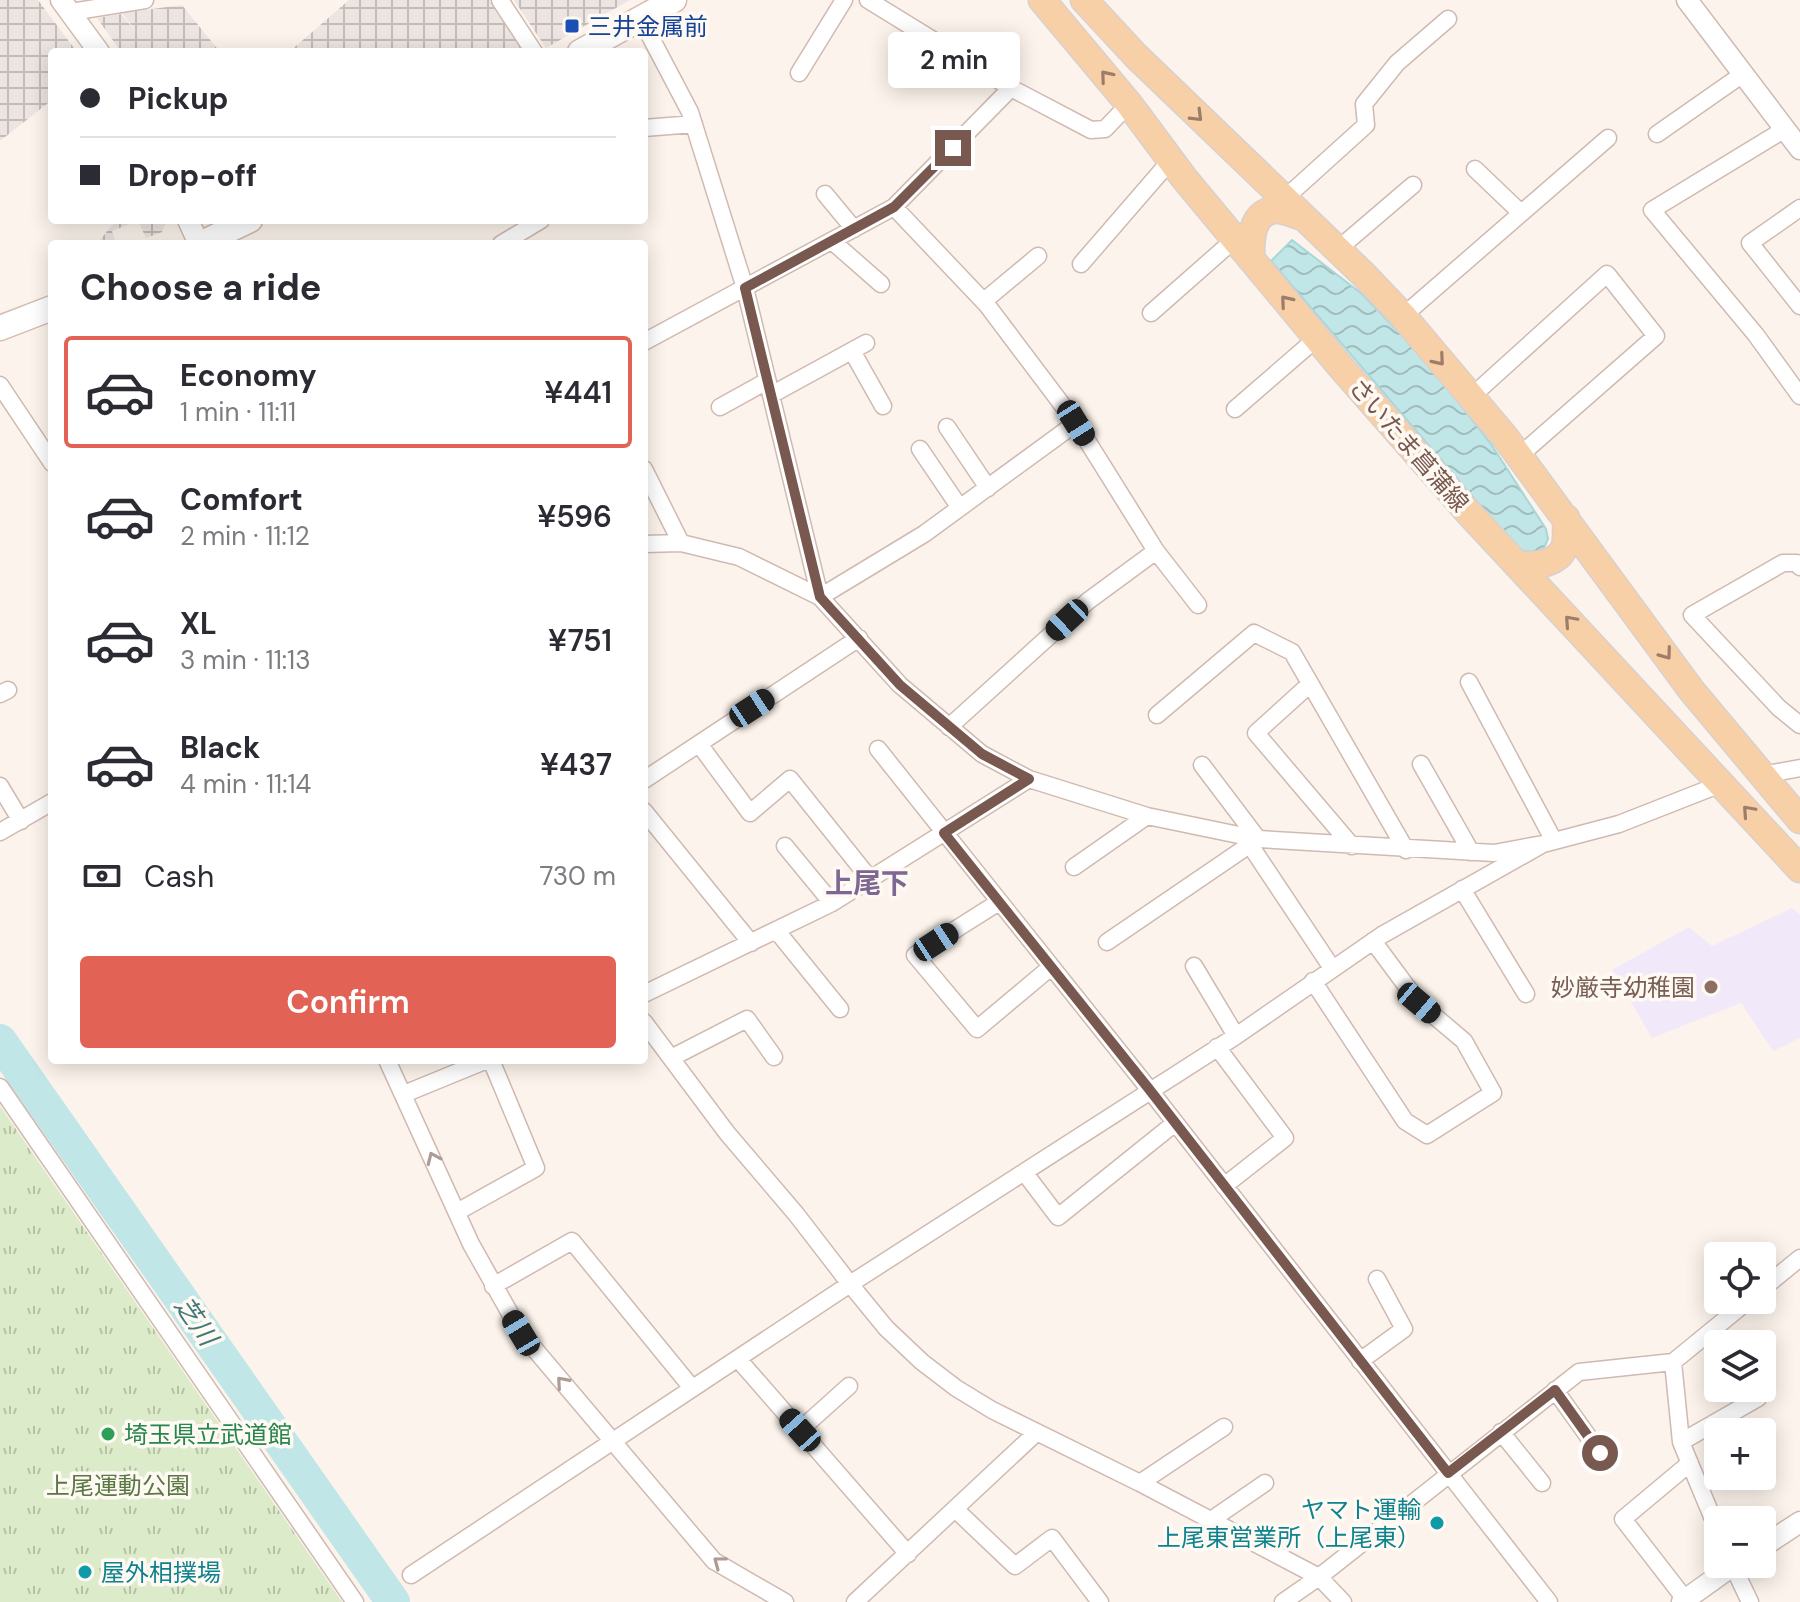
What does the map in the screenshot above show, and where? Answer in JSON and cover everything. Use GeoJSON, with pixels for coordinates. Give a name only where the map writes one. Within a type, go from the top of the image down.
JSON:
{"type":"FeatureCollection","features":[{"type":"Feature","properties":{"kind":"main road"},"geometry":{"type":"LineString","coordinates":[[587,48],[674,0]]}},
{"type":"Feature","properties":{"kind":"main road","name":"さいたま菖蒲線"},"geometry":{"type":"LineString","coordinates":[[1042,0],[1317,338],[1467,511],[1800,869]]}},
{"type":"Feature","properties":{"kind":"main road"},"geometry":{"type":"LineString","coordinates":[[1084,0],[1136,56],[1403,316],[1519,456],[1692,691],[1800,820]]}},
{"type":"Feature","properties":{"kind":"main road"},"geometry":{"type":"LineString","coordinates":[[1243,249],[1251,231],[1265,214],[1291,208]]}},
{"type":"Feature","properties":{"kind":"main road"},"geometry":{"type":"LineString","coordinates":[[208,240],[242,224]]}},
{"type":"Feature","properties":{"kind":"main road"},"geometry":{"type":"LineString","coordinates":[[0,328],[48,310]]}},
{"type":"Feature","properties":{"kind":"main road"},"geometry":{"type":"LineString","coordinates":[[1519,565],[1538,567],[1552,560],[1565,546],[1566,518]]}},
{"type":"Feature","properties":{"kind":"street"},"geometry":{"type":"LineString","coordinates":[[66,6],[145,0]]}},
{"type":"Feature","properties":{"kind":"street"},"geometry":{"type":"LineString","coordinates":[[500,0],[531,48]]}},
{"type":"Feature","properties":{"kind":"street"},"geometry":{"type":"LineString","coordinates":[[799,73],[844,0]]}},
{"type":"Feature","properties":{"kind":"street"},"geometry":{"type":"LineString","coordinates":[[868,0],[1011,88],[1091,130],[1105,129],[1129,104]]}},
{"type":"Feature","properties":{"kind":"street"},"geometry":{"type":"LineString","coordinates":[[1687,0],[1800,149]]}},
{"type":"Feature","properties":{"kind":"street"},"geometry":{"type":"LineString","coordinates":[[66,6],[96,48]]}},
{"type":"Feature","properties":{"kind":"street"},"geometry":{"type":"LineString","coordinates":[[641,19],[690,112],[745,288],[820,597]]}},
{"type":"Feature","properties":{"kind":"street"},"geometry":{"type":"LineString","coordinates":[[1291,208],[1366,125],[1364,104],[1397,63],[1448,19]]}},
{"type":"Feature","properties":{"kind":"street"},"geometry":{"type":"LineString","coordinates":[[1657,134],[1743,74]]}},
{"type":"Feature","properties":{"kind":"street"},"geometry":{"type":"LineString","coordinates":[[648,340],[894,207],[1011,88]]}},
{"type":"Feature","properties":{"kind":"street"},"geometry":{"type":"LineString","coordinates":[[648,128],[694,124]]}},
{"type":"Feature","properties":{"kind":"street"},"geometry":{"type":"LineString","coordinates":[[1785,129],[1652,210],[1756,335],[1800,396]]}},
{"type":"Feature","properties":{"kind":"street"},"geometry":{"type":"LineString","coordinates":[[1403,316],[1608,138]]}},
{"type":"Feature","properties":{"kind":"street"},"geometry":{"type":"LineString","coordinates":[[1081,264],[1171,160]]}},
{"type":"Feature","properties":{"kind":"street"},"geometry":{"type":"LineString","coordinates":[[1475,169],[1521,213]]}},
{"type":"Feature","properties":{"kind":"street"},"geometry":{"type":"LineString","coordinates":[[1337,250],[1413,185]]}},
{"type":"Feature","properties":{"kind":"street"},"geometry":{"type":"LineString","coordinates":[[825,194],[854,229]]}},
{"type":"Feature","properties":{"kind":"street"},"geometry":{"type":"LineString","coordinates":[[894,207],[984,301],[1076,423],[1156,551],[1198,605]]}},
{"type":"Feature","properties":{"kind":"street"},"geometry":{"type":"LineString","coordinates":[[1800,208],[1750,243],[1800,306]]}},
{"type":"Feature","properties":{"kind":"street"},"geometry":{"type":"LineString","coordinates":[[508,240],[534,224]]}},
{"type":"Feature","properties":{"kind":"street"},"geometry":{"type":"LineString","coordinates":[[832,241],[881,284]]}},
{"type":"Feature","properties":{"kind":"street"},"geometry":{"type":"LineString","coordinates":[[1151,313],[1243,249]]}},
{"type":"Feature","properties":{"kind":"street"},"geometry":{"type":"LineString","coordinates":[[984,301],[1038,256]]}},
{"type":"Feature","properties":{"kind":"street"},"geometry":{"type":"LineString","coordinates":[[1471,397],[1607,274],[1656,336],[1519,456]]}},
{"type":"Feature","properties":{"kind":"street"},"geometry":{"type":"LineString","coordinates":[[1235,409],[1317,338]]}},
{"type":"Feature","properties":{"kind":"street"},"geometry":{"type":"LineString","coordinates":[[720,407],[859,347],[883,406]]}},
{"type":"Feature","properties":{"kind":"street"},"geometry":{"type":"LineString","coordinates":[[0,385],[48,457]]}},
{"type":"Feature","properties":{"kind":"street"},"geometry":{"type":"LineString","coordinates":[[820,597],[924,534],[1076,423]]}},
{"type":"Feature","properties":{"kind":"street"},"geometry":{"type":"LineString","coordinates":[[947,427],[988,488]]}},
{"type":"Feature","properties":{"kind":"street"},"geometry":{"type":"LineString","coordinates":[[920,449],[960,508]]}},
{"type":"Feature","properties":{"kind":"street"},"geometry":{"type":"LineString","coordinates":[[648,477],[681,543]]}},
{"type":"Feature","properties":{"kind":"street"},"geometry":{"type":"LineString","coordinates":[[648,544],[681,543],[739,557],[820,597],[900,685],[982,754],[1029,779],[1147,816],[1254,842],[1494,853],[1549,843],[1619,824],[1721,784]]}},
{"type":"Feature","properties":{"kind":"street"},"geometry":{"type":"LineString","coordinates":[[949,727],[1088,601],[1156,551]]}},
{"type":"Feature","properties":{"kind":"street"},"geometry":{"type":"LineString","coordinates":[[1800,567],[1797,563],[1783,563],[1692,615],[1779,708],[1800,725]]}},
{"type":"Feature","properties":{"kind":"street"},"geometry":{"type":"LineString","coordinates":[[1157,715],[1254,633],[1292,652],[1406,850]]}},
{"type":"Feature","properties":{"kind":"street"},"geometry":{"type":"LineString","coordinates":[[648,777],[859,638]]}},
{"type":"Feature","properties":{"kind":"street"},"geometry":{"type":"LineString","coordinates":[[1469,682],[1549,843]]}},
{"type":"Feature","properties":{"kind":"street"},"geometry":{"type":"LineString","coordinates":[[1310,684],[1256,733],[1352,846]]}},
{"type":"Feature","properties":{"kind":"street"},"geometry":{"type":"LineString","coordinates":[[699,744],[750,813],[790,779],[870,879]]}},
{"type":"Feature","properties":{"kind":"street"},"geometry":{"type":"LineString","coordinates":[[878,749],[1149,1089],[1549,1602]]}},
{"type":"Feature","properties":{"kind":"street"},"geometry":{"type":"LineString","coordinates":[[1421,764],[1471,852]]}},
{"type":"Feature","properties":{"kind":"street"},"geometry":{"type":"LineString","coordinates":[[1202,765],[1332,968]]}},
{"type":"Feature","properties":{"kind":"street"},"geometry":{"type":"LineString","coordinates":[[1762,775],[1800,768]]}},
{"type":"Feature","properties":{"kind":"street"},"geometry":{"type":"LineString","coordinates":[[648,992],[832,903],[1029,779]]}},
{"type":"Feature","properties":{"kind":"street"},"geometry":{"type":"LineString","coordinates":[[0,786],[21,821]]}},
{"type":"Feature","properties":{"kind":"street"},"geometry":{"type":"LineString","coordinates":[[0,832],[48,804]]}},
{"type":"Feature","properties":{"kind":"street"},"geometry":{"type":"LineString","coordinates":[[648,816],[751,943]]}},
{"type":"Feature","properties":{"kind":"street"},"geometry":{"type":"LineString","coordinates":[[1074,867],[1147,816]]}},
{"type":"Feature","properties":{"kind":"street"},"geometry":{"type":"LineString","coordinates":[[1107,942],[1254,842]]}},
{"type":"Feature","properties":{"kind":"street"},"geometry":{"type":"LineString","coordinates":[[411,1575],[850,1284],[1149,1089],[1236,1036],[1373,941],[1549,843]]}},
{"type":"Feature","properties":{"kind":"street"},"geometry":{"type":"LineString","coordinates":[[785,846],[832,903]]}},
{"type":"Feature","properties":{"kind":"street"},"geometry":{"type":"LineString","coordinates":[[1462,889],[1526,994]]}},
{"type":"Feature","properties":{"kind":"street"},"geometry":{"type":"LineString","coordinates":[[999,902],[915,955],[977,1029],[1051,967]]}},
{"type":"Feature","properties":{"kind":"street"},"geometry":{"type":"LineString","coordinates":[[776,930],[840,1009]]}},
{"type":"Feature","properties":{"kind":"street"},"geometry":{"type":"LineString","coordinates":[[1313,981],[1405,1121],[1427,1135],[1493,1093],[1464,1041],[1419,1003],[1373,941]]}},
{"type":"Feature","properties":{"kind":"street"},"geometry":{"type":"LineString","coordinates":[[1194,966],[1236,1036]]}},
{"type":"Feature","properties":{"kind":"street"},"geometry":{"type":"LineString","coordinates":[[671,1058],[747,1019],[774,1057]]}},
{"type":"Feature","properties":{"kind":"street"},"geometry":{"type":"LineString","coordinates":[[648,1027],[727,1133],[886,1328],[922,1362],[956,1388],[1036,1433],[1140,1483],[1319,1577],[1343,1602]]}},
{"type":"Feature","properties":{"kind":"street"},"geometry":{"type":"LineString","coordinates":[[1217,1047],[1285,1138],[1224,1186]]}},
{"type":"Feature","properties":{"kind":"street"},"geometry":{"type":"LineString","coordinates":[[389,1064],[493,1286],[521,1333],[714,1561],[785,1602]]}},
{"type":"Feature","properties":{"kind":"street"},"geometry":{"type":"LineString","coordinates":[[404,1094],[479,1064]]}},
{"type":"Feature","properties":{"kind":"street"},"geometry":{"type":"LineString","coordinates":[[457,1212],[536,1168],[491,1064]]}},
{"type":"Feature","properties":{"kind":"street"},"geometry":{"type":"LineString","coordinates":[[0,1087],[355,1602]]}},
{"type":"Feature","properties":{"kind":"street"},"geometry":{"type":"LineString","coordinates":[[1024,1172],[1058,1217],[1175,1123]]}},
{"type":"Feature","properties":{"kind":"street"},"geometry":{"type":"LineString","coordinates":[[493,1286],[572,1241],[692,1388]]}},
{"type":"Feature","properties":{"kind":"street"},"geometry":{"type":"LineString","coordinates":[[1776,1278],[1800,1258]]}},
{"type":"Feature","properties":{"kind":"street"},"geometry":{"type":"LineString","coordinates":[[1360,1361],[1404,1329],[1377,1279]]}},
{"type":"Feature","properties":{"kind":"street"},"geometry":{"type":"LineString","coordinates":[[1283,1602],[1579,1372],[1673,1362],[1732,1314]]}},
{"type":"Feature","properties":{"kind":"street"},"geometry":{"type":"LineString","coordinates":[[738,1359],[908,1554]]}},
{"type":"Feature","properties":{"kind":"street"},"geometry":{"type":"LineString","coordinates":[[1673,1362],[1681,1442],[1708,1506]]}},
{"type":"Feature","properties":{"kind":"street"},"geometry":{"type":"LineString","coordinates":[[800,1430],[849,1386]]}},
{"type":"Feature","properties":{"kind":"street"},"geometry":{"type":"LineString","coordinates":[[1555,1390],[1600,1453]]}},
{"type":"Feature","properties":{"kind":"street"},"geometry":{"type":"LineString","coordinates":[[1681,1442],[1751,1402]]}},
{"type":"Feature","properties":{"kind":"street"},"geometry":{"type":"LineString","coordinates":[[1140,1483],[1224,1427]]}},
{"type":"Feature","properties":{"kind":"street"},"geometry":{"type":"LineString","coordinates":[[1501,1432],[1542,1483]]}},
{"type":"Feature","properties":{"kind":"street"},"geometry":{"type":"LineString","coordinates":[[855,1602],[1036,1433]]}},
{"type":"Feature","properties":{"kind":"street"},"geometry":{"type":"LineString","coordinates":[[1690,1463],[1623,1519],[1684,1601],[1715,1578]]}},
{"type":"Feature","properties":{"kind":"street"},"geometry":{"type":"LineString","coordinates":[[1211,1520],[1265,1483]]}},
{"type":"Feature","properties":{"kind":"street"},"geometry":{"type":"LineString","coordinates":[[955,1509],[1015,1566],[1052,1538],[1100,1602]]}},
{"type":"Feature","properties":{"kind":"street"},"geometry":{"type":"LineString","coordinates":[[1776,1538],[1800,1522]]}},
{"type":"Feature","properties":{"kind":"street"},"geometry":{"type":"LineString","coordinates":[[1739,1578],[1750,1602]]}},
{"type":"Feature","properties":{"kind":"shaded area"},"geometry":{"type":"Polygon","coordinates":[[[0,0],[38,0],[74,48],[48,48],[48,103],[0,141],[0,0]]]}},
{"type":"Feature","properties":{"kind":"shaded area"},"geometry":{"type":"Polygon","coordinates":[[[349,0],[490,0],[522,48],[294,48],[349,0]]]}},
{"type":"Feature","properties":{"kind":"shaded area"},"geometry":{"type":"Polygon","coordinates":[[[514,0],[630,0],[546,48],[514,0]]]}},
{"type":"Feature","properties":{"kind":"shaded area"},"geometry":{"type":"Polygon","coordinates":[[[182,5],[217,48],[118,48],[97,18],[121,14],[138,34],[122,13],[182,5]]]}},
{"type":"Feature","properties":{"kind":"shaded area"},"geometry":{"type":"Polygon","coordinates":[[[113,224],[130,224],[112,231],[115,240],[100,240],[113,224]]]}},
{"type":"Feature","properties":{"kind":"shaded area"},"geometry":{"type":"Polygon","coordinates":[[[139,224],[165,224],[162,232],[146,238],[139,224]]]}},
{"type":"Feature","properties":{"kind":"shaded area","name":"妙厳寺幼稚園"},"geometry":{"type":"Polygon","coordinates":[[[1792,908],[1800,915],[1800,1038],[1773,1051],[1741,1003],[1652,1038],[1612,970],[1689,927],[1712,946],[1792,908]]]}},
{"type":"Feature","properties":{"kind":"green space","name":"上尾運動公園"},"geometry":{"type":"Polygon","coordinates":[[[0,1106],[342,1602],[0,1602],[0,1106]]]}},
{"type":"Feature","properties":{"kind":"water"},"geometry":{"type":"Polygon","coordinates":[[[1292,240],[1362,294],[1422,356],[1491,444],[1546,529],[1548,539],[1544,548],[1537,552],[1519,551],[1271,261],[1292,240]]]}},
{"type":"Feature","properties":{"kind":"waterway","name":"芝川"},"geometry":{"type":"LineString","coordinates":[[0,1041],[393,1602]]}},
{"type":"Feature","properties":{"kind":"place","name":"三井金属前"},"geometry":{"type":"Point","coordinates":[572,26]}},
{"type":"Feature","properties":{"kind":"place","name":"妙厳寺幼稚園"},"geometry":{"type":"Point","coordinates":[1711,987]}},
{"type":"Feature","properties":{"kind":"place","name":"埼玉県立武道館"},"geometry":{"type":"Point","coordinates":[108,1434]}},
{"type":"Feature","properties":{"kind":"place","name":"ヤマト運輸 上尾東営業所（上尾東）"},"geometry":{"type":"Point","coordinates":[1437,1523]}},
{"type":"Feature","properties":{"kind":"place","name":"屋外相撲場"},"geometry":{"type":"Point","coordinates":[85,1572]}},
{"type":"Feature","properties":{"kind":"district","name":"上尾下"},"geometry":{"type":"Point","coordinates":[867,883]}},
{"type":"Feature","properties":{"kind":"route"},"geometry":{"type":"LineString","coordinates":[[953,148],[894,207],[745,288],[820,597],[900,685],[982,754],[1029,779],[944,833],[1149,1089],[1448,1473],[1555,1390],[1600,1453]]}}]}
